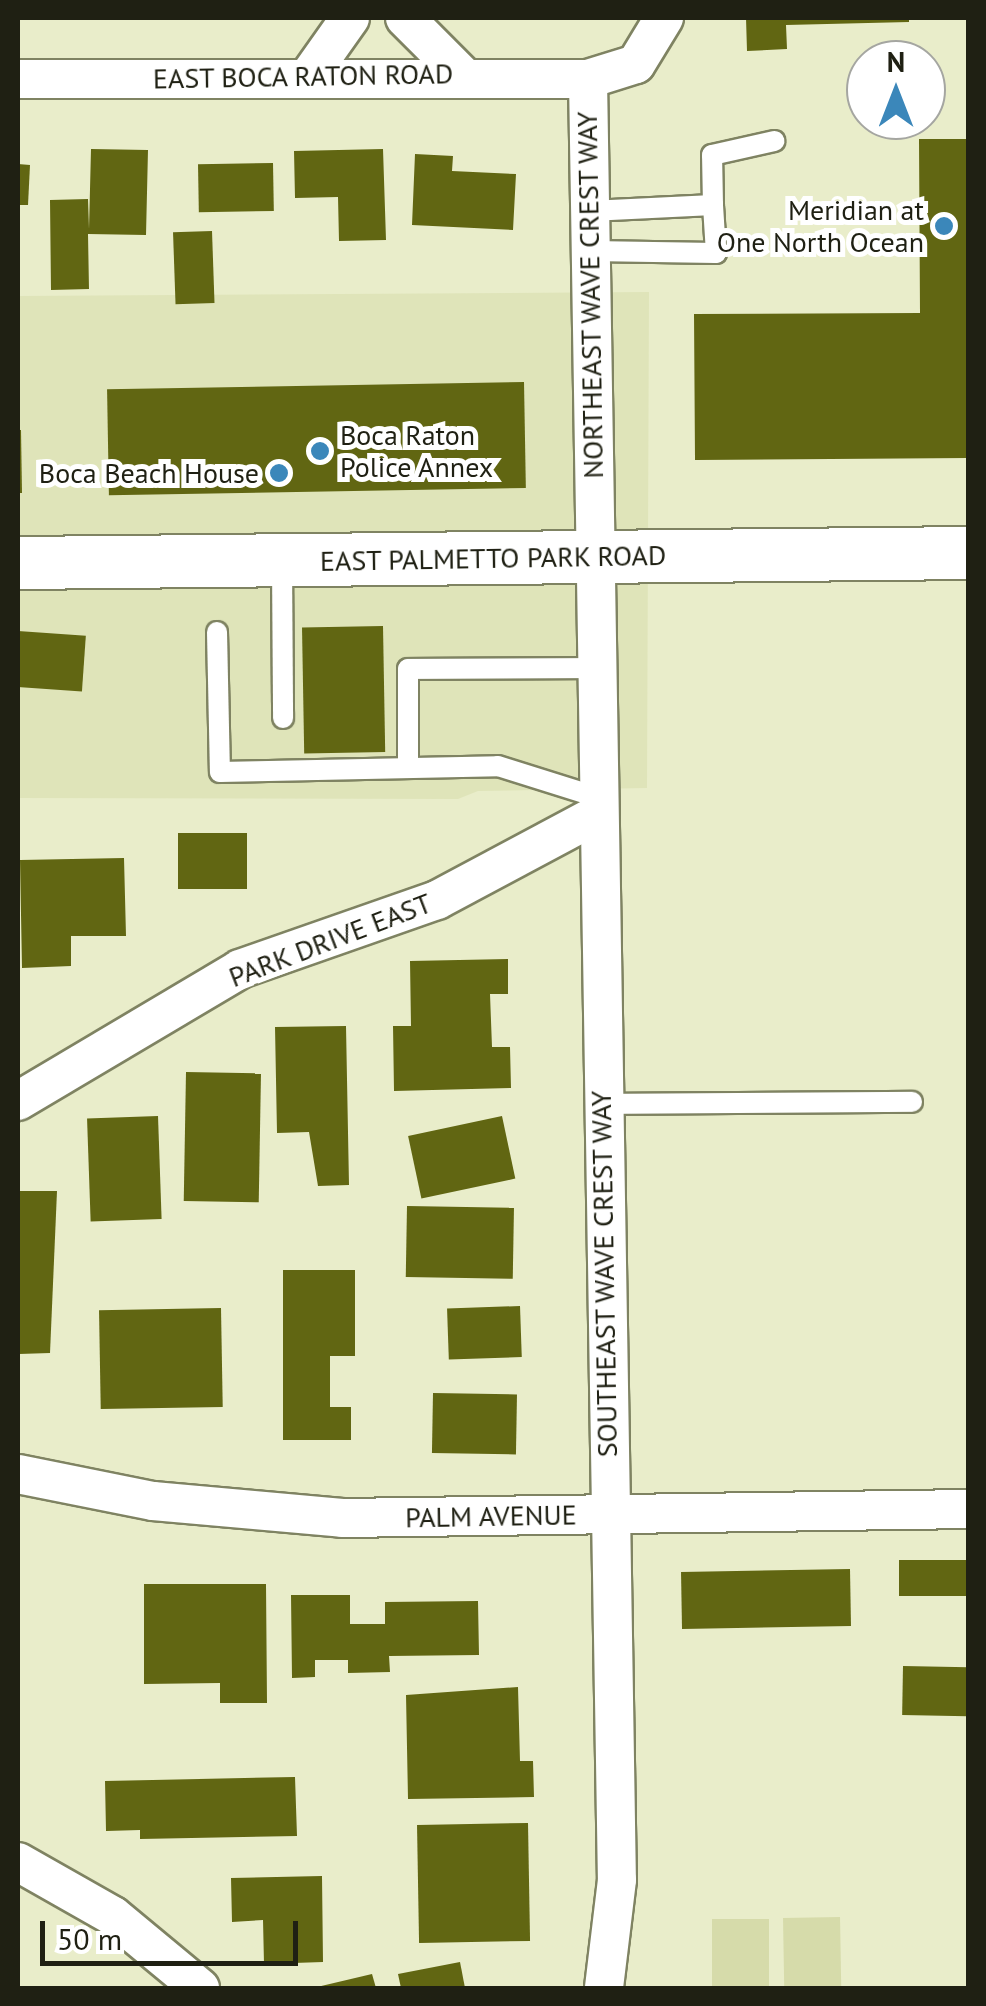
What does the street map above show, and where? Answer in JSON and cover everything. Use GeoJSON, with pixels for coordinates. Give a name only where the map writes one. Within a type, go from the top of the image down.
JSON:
{"type":"FeatureCollection","features":[{"type":"Feature","properties":{"kind":"main road","name":"EAST PALMETTO PARK ROAD"},"geometry":{"type":"LineString","coordinates":[[18,563],[968,553]]}},
{"type":"Feature","properties":{"kind":"street"},"geometry":{"type":"LineString","coordinates":[[309,76],[350,18]]}},
{"type":"Feature","properties":{"kind":"street"},"geometry":{"type":"LineString","coordinates":[[405,18],[461,74]]}},
{"type":"Feature","properties":{"kind":"street","name":"NORTHEAST WAVE CREST WAY"},"geometry":{"type":"LineString","coordinates":[[594,558],[588,79],[636,64],[664,18]]}},
{"type":"Feature","properties":{"kind":"street","name":"EAST BOCA RATON ROAD"},"geometry":{"type":"LineString","coordinates":[[18,79],[461,74],[588,79]]}},
{"type":"Feature","properties":{"kind":"street","name":"SOUTHEAST WAVE CREST WAY"},"geometry":{"type":"LineString","coordinates":[[594,558],[594,806],[617,1880],[604,1988]]}},
{"type":"Feature","properties":{"kind":"street","name":"PARK DRIVE EAST"},"geometry":{"type":"LineString","coordinates":[[18,1101],[240,969],[437,900],[594,806]]}},
{"type":"Feature","properties":{"kind":"street","name":"PALM AVENUE"},"geometry":{"type":"LineString","coordinates":[[18,1474],[262,1514],[968,1510]]}},
{"type":"Feature","properties":{"kind":"street"},"geometry":{"type":"LineString","coordinates":[[18,1862],[113,1916],[200,1988]]}},
{"type":"Feature","properties":{"kind":"lane"},"geometry":{"type":"LineString","coordinates":[[591,251],[716,254],[712,155],[774,142]]}},
{"type":"Feature","properties":{"kind":"lane"},"geometry":{"type":"LineString","coordinates":[[590,211],[713,205]]}},
{"type":"Feature","properties":{"kind":"lane"},"geometry":{"type":"LineString","coordinates":[[282,561],[283,718]]}},
{"type":"Feature","properties":{"kind":"lane"},"geometry":{"type":"LineString","coordinates":[[217,632],[220,772],[283,765],[498,766],[594,806]]}},
{"type":"Feature","properties":{"kind":"lane"},"geometry":{"type":"LineString","coordinates":[[408,768],[408,669],[594,668]]}},
{"type":"Feature","properties":{"kind":"lane"},"geometry":{"type":"LineString","coordinates":[[600,1104],[912,1102]]}},
{"type":"Feature","properties":{"kind":"shaded area"},"geometry":{"type":"Polygon","coordinates":[[[649,292],[647,788],[478,791],[458,799],[18,798],[18,296],[649,292]]]}},
{"type":"Feature","properties":{"kind":"shaded area"},"geometry":{"type":"Polygon","coordinates":[[[840,1917],[841,1988],[784,1988],[783,1918],[840,1917]]]}},
{"type":"Feature","properties":{"kind":"shaded area"},"geometry":{"type":"Polygon","coordinates":[[[712,1919],[769,1919],[769,1988],[712,1988],[712,1919]]]}},
{"type":"Feature","properties":{"kind":"building"},"geometry":{"type":"Polygon","coordinates":[[[746,18],[909,18],[909,22],[786,25],[787,49],[747,51],[746,18]]]}},
{"type":"Feature","properties":{"kind":"building","name":"Meridian at One North Ocean"},"geometry":{"type":"Polygon","coordinates":[[[968,139],[968,458],[695,460],[694,314],[920,313],[919,140],[968,139]]]}},
{"type":"Feature","properties":{"kind":"building"},"geometry":{"type":"Polygon","coordinates":[[[91,149],[148,150],[146,235],[88,234],[89,289],[51,290],[50,200],[88,199],[89,229],[91,149]]]}},
{"type":"Feature","properties":{"kind":"building"},"geometry":{"type":"Polygon","coordinates":[[[383,149],[386,240],[339,241],[338,197],[295,198],[294,151],[383,149]]]}},
{"type":"Feature","properties":{"kind":"building"},"geometry":{"type":"Polygon","coordinates":[[[415,154],[453,156],[452,171],[516,174],[513,230],[412,225],[415,154]]]}},
{"type":"Feature","properties":{"kind":"building"},"geometry":{"type":"Polygon","coordinates":[[[273,163],[274,211],[199,212],[198,164],[273,163]]]}},
{"type":"Feature","properties":{"kind":"building"},"geometry":{"type":"Polygon","coordinates":[[[18,164],[30,165],[28,205],[18,205],[18,164]]]}},
{"type":"Feature","properties":{"kind":"building"},"geometry":{"type":"Polygon","coordinates":[[[212,231],[215,303],[176,304],[173,232],[212,231]]]}},
{"type":"Feature","properties":{"kind":"building"},"geometry":{"type":"Polygon","coordinates":[[[524,382],[526,488],[109,495],[107,389],[524,382]]]}},
{"type":"Feature","properties":{"kind":"building"},"geometry":{"type":"Polygon","coordinates":[[[21,430],[22,493],[18,493],[21,430]]]}},
{"type":"Feature","properties":{"kind":"building"},"geometry":{"type":"Polygon","coordinates":[[[383,626],[385,752],[304,753],[302,627],[383,626]]]}},
{"type":"Feature","properties":{"kind":"building"},"geometry":{"type":"Polygon","coordinates":[[[18,631],[86,636],[82,692],[18,687],[18,631]]]}},
{"type":"Feature","properties":{"kind":"building"},"geometry":{"type":"Polygon","coordinates":[[[178,833],[247,833],[247,889],[178,889],[178,833]]]}},
{"type":"Feature","properties":{"kind":"building"},"geometry":{"type":"Polygon","coordinates":[[[124,858],[126,936],[71,936],[71,966],[22,968],[20,860],[124,858]]]}},
{"type":"Feature","properties":{"kind":"building"},"geometry":{"type":"Polygon","coordinates":[[[508,959],[508,994],[490,994],[492,1047],[510,1047],[511,1088],[394,1091],[393,1026],[411,1026],[410,961],[508,959]]]}},
{"type":"Feature","properties":{"kind":"building"},"geometry":{"type":"Polygon","coordinates":[[[346,1026],[349,1185],[318,1186],[309,1132],[277,1133],[275,1027],[346,1026]]]}},
{"type":"Feature","properties":{"kind":"building"},"geometry":{"type":"Polygon","coordinates":[[[186,1072],[261,1073],[259,1202],[184,1201],[186,1072]]]}},
{"type":"Feature","properties":{"kind":"building"},"geometry":{"type":"Polygon","coordinates":[[[158,1116],[162,1219],[91,1221],[87,1118],[158,1116]]]}},
{"type":"Feature","properties":{"kind":"building"},"geometry":{"type":"Polygon","coordinates":[[[502,1116],[515,1179],[421,1199],[408,1136],[502,1116]]]}},
{"type":"Feature","properties":{"kind":"building"},"geometry":{"type":"Polygon","coordinates":[[[18,1191],[57,1191],[50,1353],[19,1354],[18,1191]]]}},
{"type":"Feature","properties":{"kind":"building"},"geometry":{"type":"Polygon","coordinates":[[[407,1206],[514,1208],[513,1279],[406,1277],[407,1206]]]}},
{"type":"Feature","properties":{"kind":"building"},"geometry":{"type":"Polygon","coordinates":[[[283,1270],[355,1270],[355,1356],[330,1356],[330,1407],[351,1407],[351,1440],[283,1440],[283,1270]]]}},
{"type":"Feature","properties":{"kind":"building"},"geometry":{"type":"Polygon","coordinates":[[[520,1306],[522,1357],[449,1360],[447,1309],[520,1306]]]}},
{"type":"Feature","properties":{"kind":"building"},"geometry":{"type":"Polygon","coordinates":[[[221,1308],[223,1407],[101,1409],[99,1310],[221,1308]]]}},
{"type":"Feature","properties":{"kind":"building"},"geometry":{"type":"Polygon","coordinates":[[[433,1393],[517,1394],[516,1454],[432,1453],[433,1393]]]}},
{"type":"Feature","properties":{"kind":"building"},"geometry":{"type":"Polygon","coordinates":[[[899,1560],[968,1560],[968,1596],[899,1596],[899,1560]]]}},
{"type":"Feature","properties":{"kind":"building"},"geometry":{"type":"Polygon","coordinates":[[[850,1569],[851,1626],[682,1629],[681,1572],[850,1569]]]}},
{"type":"Feature","properties":{"kind":"building"},"geometry":{"type":"Polygon","coordinates":[[[144,1584],[266,1584],[267,1703],[220,1703],[220,1683],[144,1684],[144,1584]]]}},
{"type":"Feature","properties":{"kind":"building"},"geometry":{"type":"Polygon","coordinates":[[[291,1595],[350,1595],[350,1624],[385,1624],[385,1602],[478,1601],[479,1655],[389,1656],[390,1672],[348,1673],[348,1660],[315,1660],[315,1677],[292,1678],[291,1595]]]}},
{"type":"Feature","properties":{"kind":"building"},"geometry":{"type":"Polygon","coordinates":[[[903,1666],[968,1667],[967,1716],[902,1715],[903,1666]]]}},
{"type":"Feature","properties":{"kind":"building"},"geometry":{"type":"Polygon","coordinates":[[[518,1687],[520,1761],[533,1761],[534,1797],[408,1799],[406,1695],[518,1687]]]}},
{"type":"Feature","properties":{"kind":"building"},"geometry":{"type":"Polygon","coordinates":[[[295,1777],[297,1836],[140,1839],[140,1830],[106,1831],[105,1781],[295,1777]]]}},
{"type":"Feature","properties":{"kind":"building"},"geometry":{"type":"Polygon","coordinates":[[[528,1823],[530,1941],[419,1943],[417,1825],[528,1823]]]}},
{"type":"Feature","properties":{"kind":"building"},"geometry":{"type":"Polygon","coordinates":[[[322,1876],[323,1962],[264,1964],[263,1920],[232,1922],[231,1878],[322,1876]]]}},
{"type":"Feature","properties":{"kind":"building"},"geometry":{"type":"Polygon","coordinates":[[[460,1962],[465,1988],[401,1988],[398,1974],[460,1962]]]}},
{"type":"Feature","properties":{"kind":"building"},"geometry":{"type":"Polygon","coordinates":[[[372,1974],[376,1988],[317,1988],[317,1987],[372,1974]]]}},
{"type":"Feature","properties":{"kind":"place","name":"Meridian at One North Ocean"},"geometry":{"type":"Point","coordinates":[944,226]}},
{"type":"Feature","properties":{"kind":"place","name":"Boca Raton Police Annex"},"geometry":{"type":"Point","coordinates":[320,451]}},
{"type":"Feature","properties":{"kind":"place","name":"Boca Beach House"},"geometry":{"type":"Point","coordinates":[279,473]}}]}
